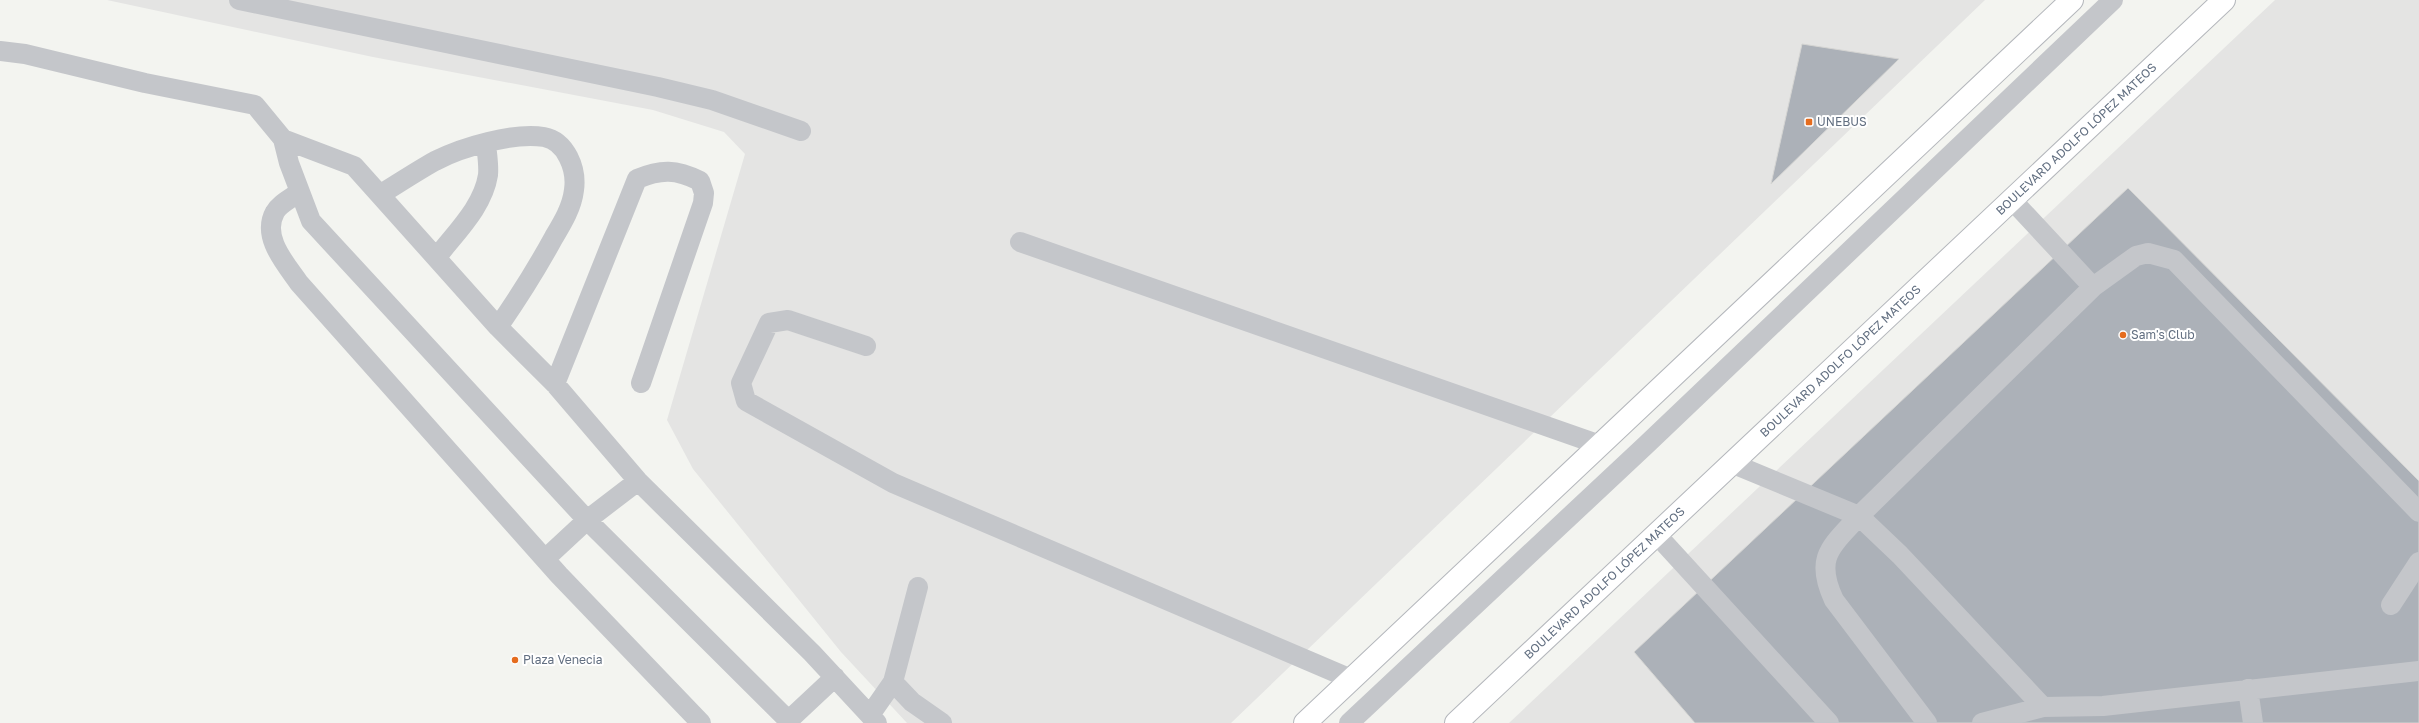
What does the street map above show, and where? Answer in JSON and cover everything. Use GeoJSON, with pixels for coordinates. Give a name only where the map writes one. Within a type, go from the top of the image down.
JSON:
{"type":"FeatureCollection","features":[{"type":"Feature","properties":{"kind":"main road"},"geometry":{"type":"LineString","coordinates":[[1305,723],[2072,0]]}},
{"type":"Feature","properties":{"kind":"main road","name":"BOULEVARD ADOLFO LÓPEZ MATEOS"},"geometry":{"type":"LineString","coordinates":[[1456,723],[1730,463],[2224,0]]}},
{"type":"Feature","properties":{"kind":"lane"},"geometry":{"type":"LineString","coordinates":[[239,0],[712,100],[801,131]]}},
{"type":"Feature","properties":{"kind":"lane"},"geometry":{"type":"LineString","coordinates":[[1349,723],[1641,450],[2113,0]]}},
{"type":"Feature","properties":{"kind":"lane"},"geometry":{"type":"LineString","coordinates":[[0,37],[25,54]]}},
{"type":"Feature","properties":{"kind":"lane"},"geometry":{"type":"LineString","coordinates":[[0,51],[25,54],[146,83],[255,105],[283,139],[299,192],[311,221],[587,520],[790,722],[835,677]]}},
{"type":"Feature","properties":{"kind":"lane"},"geometry":{"type":"LineString","coordinates":[[381,194],[436,160],[464,149],[528,136],[545,137],[563,148],[572,164],[574,189],[568,212],[530,282],[498,327]]}},
{"type":"Feature","properties":{"kind":"lane"},"geometry":{"type":"LineString","coordinates":[[283,139],[354,166],[437,256],[498,327],[555,384],[638,481],[835,677],[873,719],[893,682],[918,587]]}},
{"type":"Feature","properties":{"kind":"lane"},"geometry":{"type":"LineString","coordinates":[[437,256],[475,208],[484,191],[488,174],[486,144]]}},
{"type":"Feature","properties":{"kind":"lane"},"geometry":{"type":"LineString","coordinates":[[555,384],[637,179],[656,171],[683,173],[700,181],[704,193],[703,203],[641,384]]}},
{"type":"Feature","properties":{"kind":"lane"},"geometry":{"type":"LineString","coordinates":[[299,192],[275,211],[272,221],[275,248],[298,283],[545,559],[702,723]]}},
{"type":"Feature","properties":{"kind":"lane"},"geometry":{"type":"LineString","coordinates":[[2011,199],[2093,287]]}},
{"type":"Feature","properties":{"kind":"lane"},"geometry":{"type":"LineString","coordinates":[[1020,242],[1600,445]]}},
{"type":"Feature","properties":{"kind":"lane"},"geometry":{"type":"LineString","coordinates":[[1927,723],[1834,600],[1827,584],[1825,566],[1828,550],[1858,516],[2093,287],[2136,256],[2148,253],[2174,260],[2419,512]]}},
{"type":"Feature","properties":{"kind":"lane"},"geometry":{"type":"LineString","coordinates":[[866,346],[788,320],[769,323],[741,383],[746,401],[893,484],[1351,679]]}},
{"type":"Feature","properties":{"kind":"lane"},"geometry":{"type":"LineString","coordinates":[[1730,463],[1858,516],[1900,555],[2043,707]]}},
{"type":"Feature","properties":{"kind":"lane"},"geometry":{"type":"LineString","coordinates":[[545,559],[587,520],[638,481]]}},
{"type":"Feature","properties":{"kind":"lane"},"geometry":{"type":"LineString","coordinates":[[1656,534],[1829,723]]}},
{"type":"Feature","properties":{"kind":"lane"},"geometry":{"type":"LineString","coordinates":[[2391,605],[2419,562]]}},
{"type":"Feature","properties":{"kind":"lane"},"geometry":{"type":"LineString","coordinates":[[1982,723],[2043,707],[2103,706],[2419,671]]}},
{"type":"Feature","properties":{"kind":"lane"},"geometry":{"type":"LineString","coordinates":[[893,682],[912,702],[942,723]]}},
{"type":"Feature","properties":{"kind":"lane"},"geometry":{"type":"LineString","coordinates":[[2248,689],[2253,723]]}},
{"type":"Feature","properties":{"kind":"shaded area"},"geometry":{"type":"Polygon","coordinates":[[[107,0],[1985,0],[1231,723],[907,723],[841,652],[693,469],[667,420],[745,154],[724,132],[653,110],[373,57],[107,0]]]}},
{"type":"Feature","properties":{"kind":"shaded area","name":"Sam's Club"},"geometry":{"type":"Polygon","coordinates":[[[2275,0],[2419,0],[2419,723],[1509,723],[2275,0]]]}},
{"type":"Feature","properties":{"kind":"building","name":"UNEBUS"},"geometry":{"type":"Polygon","coordinates":[[[1802,44],[1899,59],[1771,184],[1802,44]]]}},
{"type":"Feature","properties":{"kind":"building","name":"Sam's Club"},"geometry":{"type":"Polygon","coordinates":[[[2128,188],[2419,481],[2419,723],[1695,723],[1634,652],[2128,188]]]}},
{"type":"Feature","properties":{"kind":"place","name":"UNEBUS"},"geometry":{"type":"Point","coordinates":[1809,122]}},
{"type":"Feature","properties":{"kind":"place","name":"Sam's Club"},"geometry":{"type":"Point","coordinates":[2123,335]}},
{"type":"Feature","properties":{"kind":"place","name":"Plaza Venecia"},"geometry":{"type":"Point","coordinates":[515,660]}}]}
